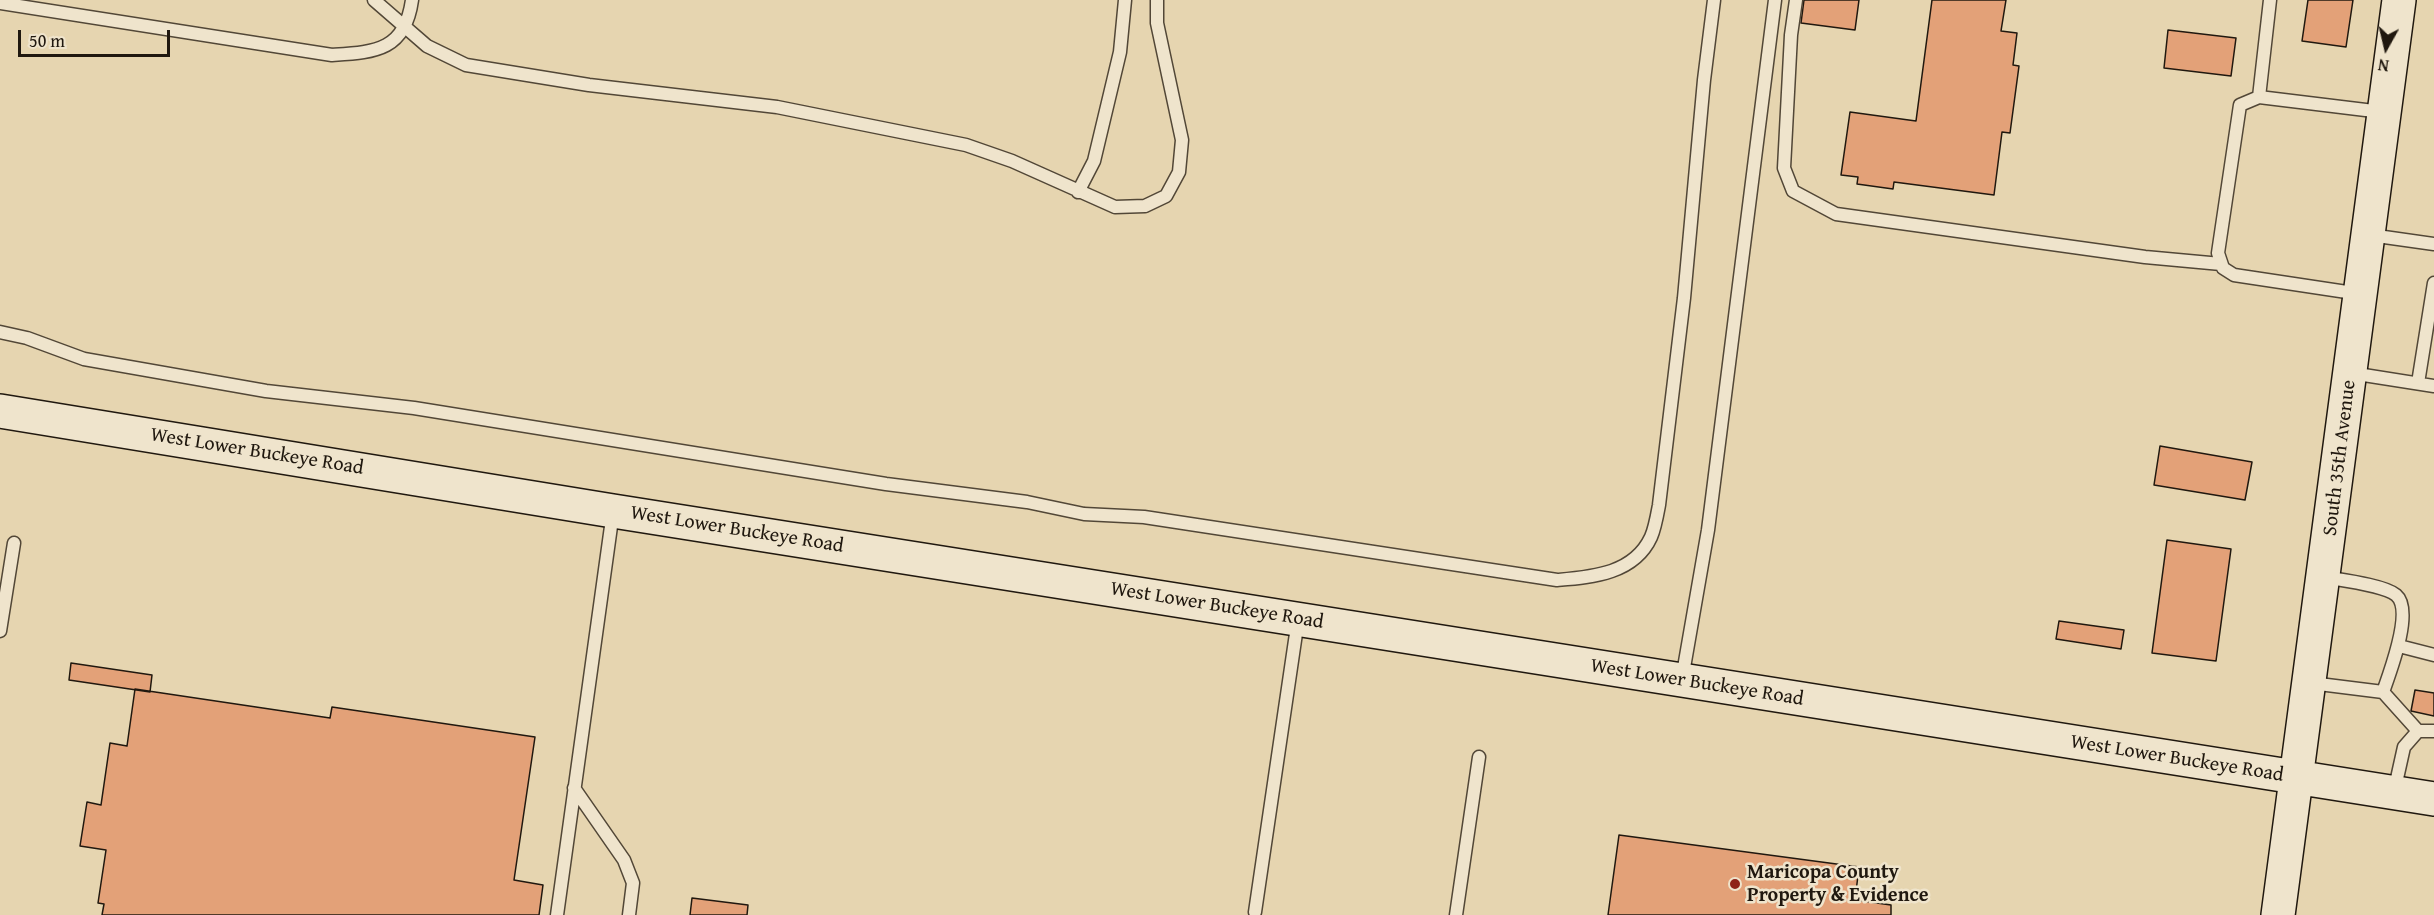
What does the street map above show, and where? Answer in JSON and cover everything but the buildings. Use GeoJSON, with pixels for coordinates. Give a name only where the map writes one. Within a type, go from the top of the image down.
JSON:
{"type":"FeatureCollection","features":[{"type":"Feature","properties":{"kind":"main road","name":"South 35th Avenue"},"geometry":{"type":"LineString","coordinates":[[2278,915],[2399,0]]}},
{"type":"Feature","properties":{"kind":"main road","name":"West Lower Buckeye Road"},"geometry":{"type":"LineString","coordinates":[[0,411],[613,511],[2434,799]]}},
{"type":"Feature","properties":{"kind":"lane"},"geometry":{"type":"LineString","coordinates":[[374,0],[427,46],[466,65],[589,85],[777,107],[966,145],[1012,161],[1114,207],[1145,206],[1166,196],[1179,172],[1182,140],[1157,22],[1157,0]]}},
{"type":"Feature","properties":{"kind":"lane"},"geometry":{"type":"LineString","coordinates":[[0,3],[332,55],[372,52],[394,41],[410,17],[412,0]]}},
{"type":"Feature","properties":{"kind":"lane"},"geometry":{"type":"LineString","coordinates":[[1078,192],[1097,151],[1120,52],[1125,0]]}},
{"type":"Feature","properties":{"kind":"lane"},"geometry":{"type":"LineString","coordinates":[[0,332],[27,338],[84,359],[266,392],[414,408],[886,484],[1027,502],[1084,514],[1144,517],[1557,580],[1597,576],[1633,561],[1651,538],[1659,505],[1684,298],[1704,80],[1714,0]]}},
{"type":"Feature","properties":{"kind":"lane"},"geometry":{"type":"LineString","coordinates":[[1681,680],[1708,530],[1774,0]]}},
{"type":"Feature","properties":{"kind":"lane"},"geometry":{"type":"LineString","coordinates":[[1796,0],[1791,34],[1784,168],[1793,191],[1836,214],[2145,257],[2222,264]]}},
{"type":"Feature","properties":{"kind":"lane"},"geometry":{"type":"LineString","coordinates":[[2259,97],[2270,0]]}},
{"type":"Feature","properties":{"kind":"lane"},"geometry":{"type":"LineString","coordinates":[[2361,294],[2234,275],[2223,268],[2218,253],[2240,105],[2259,97],[2385,112]]}},
{"type":"Feature","properties":{"kind":"lane"},"geometry":{"type":"LineString","coordinates":[[2369,235],[2434,244]]}},
{"type":"Feature","properties":{"kind":"lane"},"geometry":{"type":"LineString","coordinates":[[2418,383],[2434,283]]}},
{"type":"Feature","properties":{"kind":"lane"},"geometry":{"type":"LineString","coordinates":[[2351,373],[2434,386]]}},
{"type":"Feature","properties":{"kind":"lane"},"geometry":{"type":"LineString","coordinates":[[557,915],[613,511]]}},
{"type":"Feature","properties":{"kind":"lane"},"geometry":{"type":"LineString","coordinates":[[0,631],[14,543]]}},
{"type":"Feature","properties":{"kind":"lane"},"geometry":{"type":"LineString","coordinates":[[2324,578],[2369,585],[2395,594],[2402,604],[2399,646],[2383,692]]}},
{"type":"Feature","properties":{"kind":"lane"},"geometry":{"type":"LineString","coordinates":[[1255,912],[1298,618]]}},
{"type":"Feature","properties":{"kind":"lane"},"geometry":{"type":"LineString","coordinates":[[2399,646],[2434,655]]}},
{"type":"Feature","properties":{"kind":"lane"},"geometry":{"type":"LineString","coordinates":[[2310,682],[2383,692],[2418,731],[2434,731]]}},
{"type":"Feature","properties":{"kind":"lane"},"geometry":{"type":"LineString","coordinates":[[2394,793],[2404,747],[2418,731]]}},
{"type":"Feature","properties":{"kind":"lane"},"geometry":{"type":"LineString","coordinates":[[1456,915],[1479,757]]}},
{"type":"Feature","properties":{"kind":"lane"},"geometry":{"type":"LineString","coordinates":[[574,788],[624,860],[633,883],[629,915]]}},
{"type":"Feature","properties":{"kind":"place","name":"Maricopa County Property & Evidence"},"geometry":{"type":"Point","coordinates":[1735,884]}}]}
